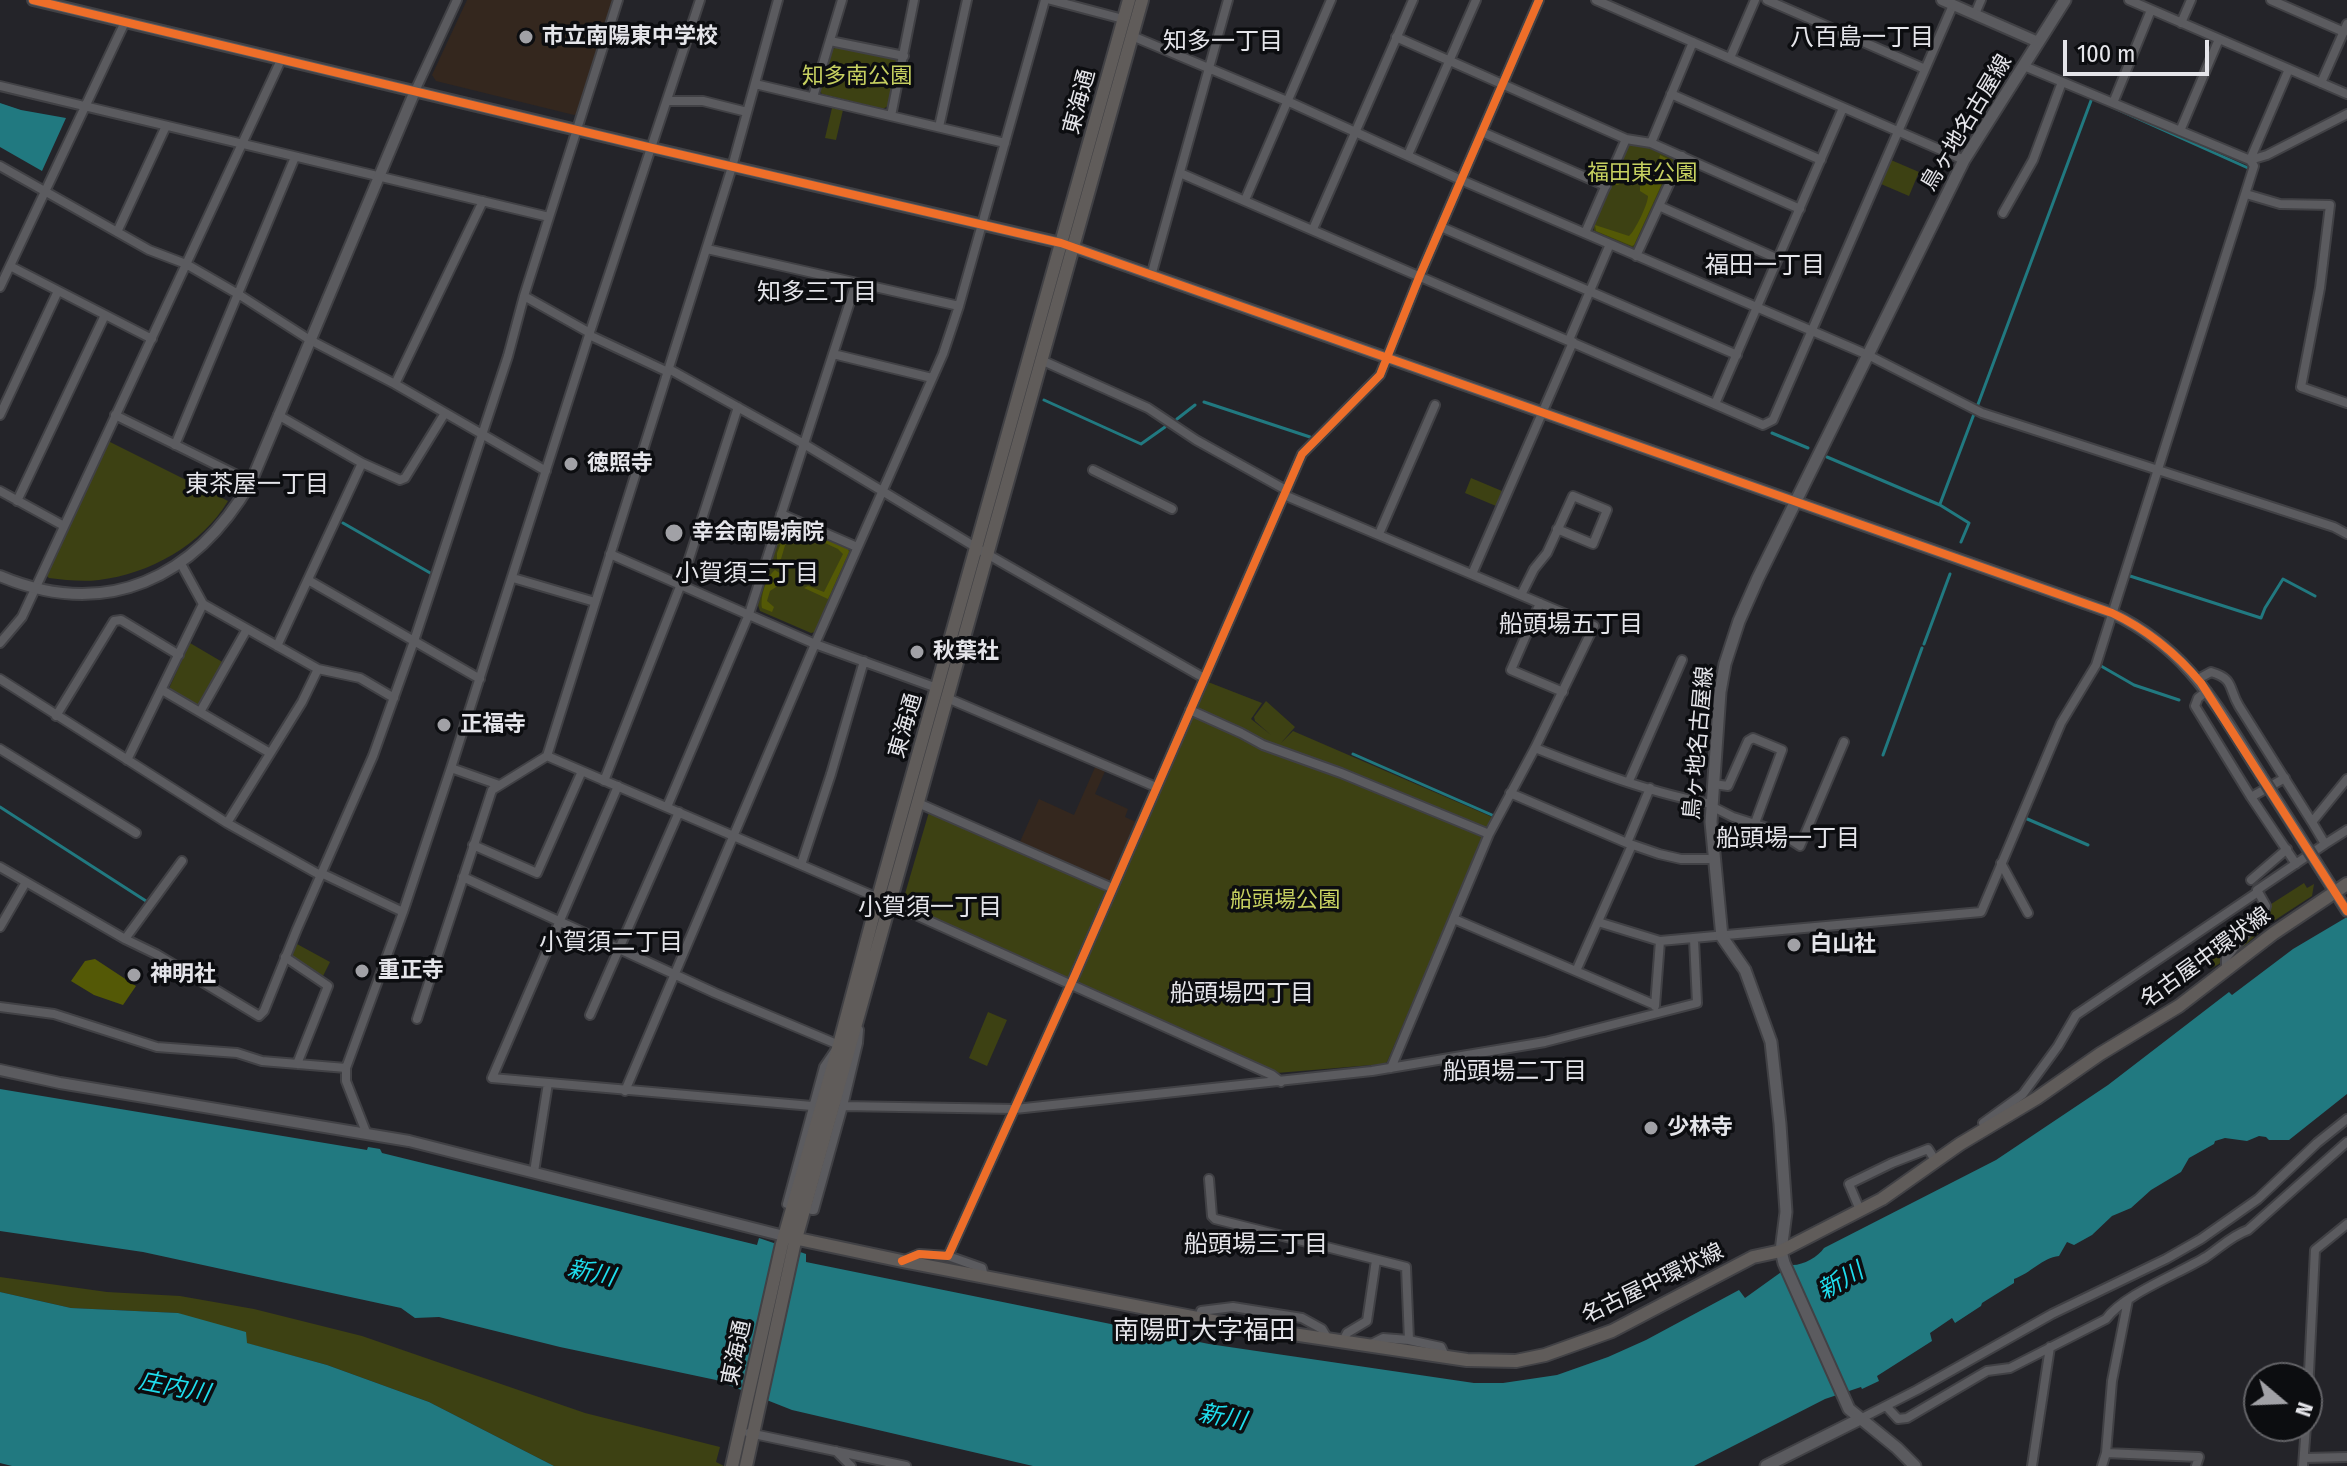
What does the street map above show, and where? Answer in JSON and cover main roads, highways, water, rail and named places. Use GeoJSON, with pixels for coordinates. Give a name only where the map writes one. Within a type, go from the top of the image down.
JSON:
{"type":"FeatureCollection","features":[{"type":"Feature","properties":{"kind":"main road","name":"東海通"},"geometry":{"type":"LineString","coordinates":[[789,1241],[859,1013],[937,688],[1041,360],[1129,0]]}},
{"type":"Feature","properties":{"kind":"main road","name":"東海通"},"geometry":{"type":"LineString","coordinates":[[746,1466],[747,1432],[789,1241],[839,1045],[918,803],[982,550],[1067,246],[1142,0]]}},
{"type":"Feature","properties":{"kind":"main road","name":"鳥ヶ地名古屋線"},"geometry":{"type":"LineString","coordinates":[[1783,1257],[1786,1212],[1771,1042],[1745,970],[1722,937],[1713,859],[1713,784],[1725,664],[1739,621],[1964,160],[2065,0]]}},
{"type":"Feature","properties":{"kind":"main road","name":"名古屋中環状線"},"geometry":{"type":"LineString","coordinates":[[789,1241],[1199,1318],[1328,1339],[1493,1361],[1516,1361],[1545,1355],[1612,1331],[1753,1257],[1783,1257],[1882,1199],[1935,1160],[2179,1006],[2274,933],[2347,884]]}},
{"type":"Feature","properties":{"kind":"main road"},"geometry":{"type":"LineString","coordinates":[[1783,1257],[1849,1409],[1915,1466]]}},
{"type":"Feature","properties":{"kind":"main road"},"geometry":{"type":"LineString","coordinates":[[1770,1465],[1860,1419]]}},
{"type":"Feature","properties":{"kind":"main road","name":"東海通"},"geometry":{"type":"LineString","coordinates":[[732,1466],[747,1432]]}},
{"type":"Feature","properties":{"kind":"water"},"geometry":{"type":"Polygon","coordinates":[[[0,103],[66,118],[42,171],[0,147],[0,103]]]}},
{"type":"Feature","properties":{"kind":"water","name":"新川"},"geometry":{"type":"Polygon","coordinates":[[[2347,917],[2347,1094],[2289,1140],[2269,1140],[2259,1136],[2247,1141],[2225,1138],[2215,1141],[2189,1158],[2181,1172],[2151,1190],[2131,1208],[2112,1216],[2092,1235],[2074,1245],[2067,1242],[2059,1256],[2014,1279],[2014,1283],[1955,1323],[1952,1318],[1930,1333],[1932,1341],[1877,1376],[1879,1381],[1825,1399],[1694,1466],[1033,1466],[792,1410],[716,1380],[560,1347],[439,1317],[415,1318],[401,1308],[143,1252],[0,1231],[0,1089],[367,1150],[368,1147],[380,1149],[382,1153],[757,1245],[759,1238],[806,1254],[806,1262],[1209,1344],[1474,1383],[1503,1383],[1557,1375],[1646,1340],[1739,1290],[1745,1298],[1791,1265],[1809,1260],[1824,1248],[1996,1160],[2108,1085],[2229,992],[2232,995],[2293,949],[2347,917]]]}},
{"type":"Feature","properties":{"kind":"water","name":"庄内川"},"geometry":{"type":"Polygon","coordinates":[[[0,1292],[71,1308],[178,1313],[246,1332],[247,1343],[327,1365],[429,1402],[554,1466],[12,1466],[0,1463],[0,1292]]]}},
{"type":"Feature","properties":{"kind":"waterway"},"geometry":{"type":"LineString","coordinates":[[1977,407],[2094,99]]}},
{"type":"Feature","properties":{"kind":"waterway"},"geometry":{"type":"LineString","coordinates":[[2112,107],[2248,168]]}},
{"type":"Feature","properties":{"kind":"waterway"},"geometry":{"type":"LineString","coordinates":[[1044,400],[1141,444],[1165,427]]}},
{"type":"Feature","properties":{"kind":"waterway"},"geometry":{"type":"LineString","coordinates":[[1204,402],[1310,437]]}},
{"type":"Feature","properties":{"kind":"waterway"},"geometry":{"type":"LineString","coordinates":[[1177,419],[1195,405]]}},
{"type":"Feature","properties":{"kind":"waterway"},"geometry":{"type":"LineString","coordinates":[[1940,504],[1974,414]]}},
{"type":"Feature","properties":{"kind":"waterway"},"geometry":{"type":"LineString","coordinates":[[1772,433],[1808,448]]}},
{"type":"Feature","properties":{"kind":"waterway"},"geometry":{"type":"LineString","coordinates":[[1827,457],[1940,505],[1969,523],[1961,542]]}},
{"type":"Feature","properties":{"kind":"waterway"},"geometry":{"type":"LineString","coordinates":[[343,523],[432,574]]}},
{"type":"Feature","properties":{"kind":"waterway"},"geometry":{"type":"LineString","coordinates":[[1924,644],[1950,574]]}},
{"type":"Feature","properties":{"kind":"waterway"},"geometry":{"type":"LineString","coordinates":[[2130,576],[2261,618],[2283,579],[2315,596]]}},
{"type":"Feature","properties":{"kind":"waterway"},"geometry":{"type":"LineString","coordinates":[[1883,755],[1922,648]]}},
{"type":"Feature","properties":{"kind":"waterway"},"geometry":{"type":"LineString","coordinates":[[2101,666],[2134,685],[2179,700]]}},
{"type":"Feature","properties":{"kind":"waterway"},"geometry":{"type":"LineString","coordinates":[[1353,754],[1492,815]]}},
{"type":"Feature","properties":{"kind":"waterway"},"geometry":{"type":"LineString","coordinates":[[0,807],[146,901]]}},
{"type":"Feature","properties":{"kind":"waterway"},"geometry":{"type":"LineString","coordinates":[[2025,818],[2088,845]]}},
{"type":"Feature","properties":{"kind":"place","name":"市立南陽東中学校"},"geometry":{"type":"Point","coordinates":[526,37]}},
{"type":"Feature","properties":{"kind":"place","name":"徳照寺"},"geometry":{"type":"Point","coordinates":[571,464]}},
{"type":"Feature","properties":{"kind":"place","name":"幸会南陽病院"},"geometry":{"type":"Point","coordinates":[674,533]}},
{"type":"Feature","properties":{"kind":"place","name":"秋葉社"},"geometry":{"type":"Point","coordinates":[917,652]}},
{"type":"Feature","properties":{"kind":"place","name":"正福寺"},"geometry":{"type":"Point","coordinates":[444,725]}},
{"type":"Feature","properties":{"kind":"place","name":"白山社"},"geometry":{"type":"Point","coordinates":[1794,945]}},
{"type":"Feature","properties":{"kind":"place","name":"重正寺"},"geometry":{"type":"Point","coordinates":[362,971]}},
{"type":"Feature","properties":{"kind":"place","name":"神明社"},"geometry":{"type":"Point","coordinates":[134,975]}},
{"type":"Feature","properties":{"kind":"place","name":"少林寺"},"geometry":{"type":"Point","coordinates":[1651,1128]}},
{"type":"Feature","properties":{"kind":"district","name":"八百島一丁目"},"geometry":{"type":"Point","coordinates":[1862,38]}},
{"type":"Feature","properties":{"kind":"district","name":"知多一丁目"},"geometry":{"type":"Point","coordinates":[1223,42]}},
{"type":"Feature","properties":{"kind":"district","name":"福田一丁目"},"geometry":{"type":"Point","coordinates":[1765,266]}},
{"type":"Feature","properties":{"kind":"district","name":"知多三丁目"},"geometry":{"type":"Point","coordinates":[817,293]}},
{"type":"Feature","properties":{"kind":"district","name":"東茶屋一丁目"},"geometry":{"type":"Point","coordinates":[257,485]}},
{"type":"Feature","properties":{"kind":"district","name":"小賀須三丁目"},"geometry":{"type":"Point","coordinates":[747,574]}},
{"type":"Feature","properties":{"kind":"district","name":"船頭場五丁目"},"geometry":{"type":"Point","coordinates":[1571,625]}},
{"type":"Feature","properties":{"kind":"district","name":"船頭場一丁目"},"geometry":{"type":"Point","coordinates":[1788,839]}},
{"type":"Feature","properties":{"kind":"district","name":"小賀須一丁目"},"geometry":{"type":"Point","coordinates":[930,908]}},
{"type":"Feature","properties":{"kind":"district","name":"小賀須二丁目"},"geometry":{"type":"Point","coordinates":[611,943]}},
{"type":"Feature","properties":{"kind":"district","name":"船頭場四丁目"},"geometry":{"type":"Point","coordinates":[1242,994]}},
{"type":"Feature","properties":{"kind":"district","name":"船頭場二丁目"},"geometry":{"type":"Point","coordinates":[1515,1072]}},
{"type":"Feature","properties":{"kind":"district","name":"船頭場三丁目"},"geometry":{"type":"Point","coordinates":[1256,1245]}},
{"type":"Feature","properties":{"kind":"district","name":"南陽町大字福田"},"geometry":{"type":"Point","coordinates":[1204,1332]}},
{"type":"Feature","properties":{"kind":"park label","name":"知多南公園"},"geometry":{"type":"Point","coordinates":[857,77]}},
{"type":"Feature","properties":{"kind":"park label","name":"福田東公園"},"geometry":{"type":"Point","coordinates":[1642,174]}},
{"type":"Feature","properties":{"kind":"park label","name":"船頭場公園"},"geometry":{"type":"Point","coordinates":[1285,901]}}]}
